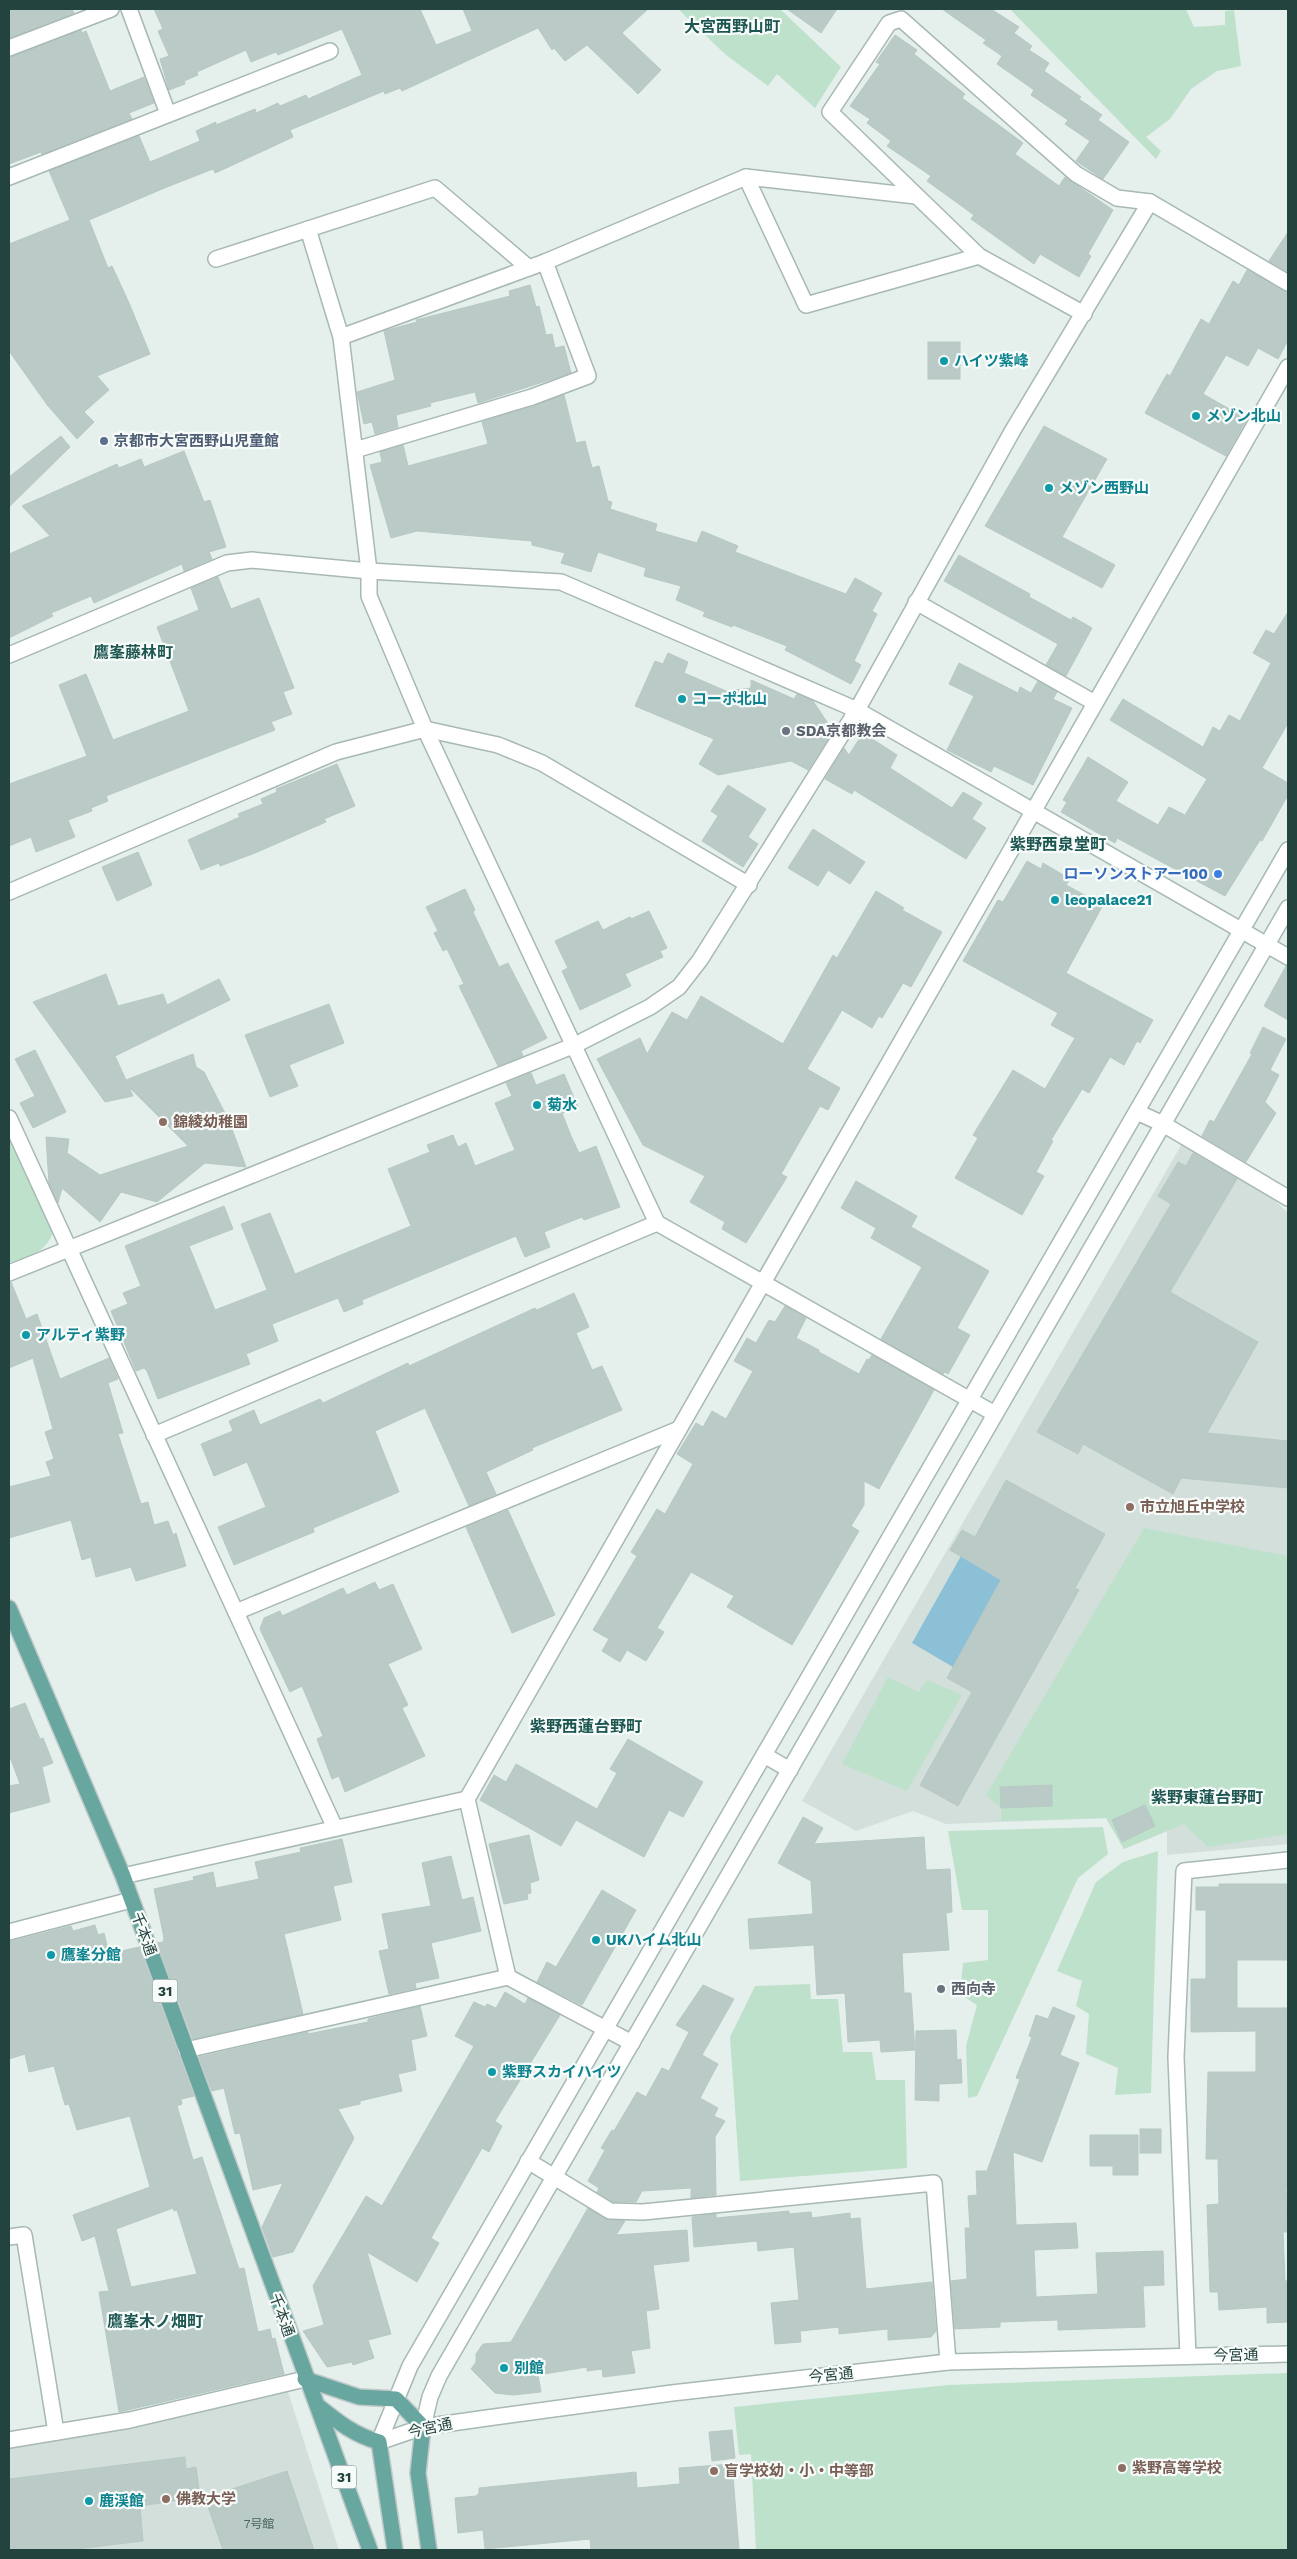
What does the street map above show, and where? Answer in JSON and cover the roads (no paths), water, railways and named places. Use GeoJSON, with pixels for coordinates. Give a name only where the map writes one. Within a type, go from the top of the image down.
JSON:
{"type":"FeatureCollection","features":[{"type":"Feature","properties":{"kind":"main road","name":"千本通"},"geometry":{"type":"LineString","coordinates":[[9,1608],[123,1876],[316,2405]]}},
{"type":"Feature","properties":{"kind":"main road"},"geometry":{"type":"LineString","coordinates":[[306,2379],[359,2398],[396,2399],[423,2427],[418,2473],[429,2550]]}},
{"type":"Feature","properties":{"kind":"main road"},"geometry":{"type":"LineString","coordinates":[[316,2405],[345,2428],[359,2436],[379,2442],[395,2550]]}},
{"type":"Feature","properties":{"kind":"main road","name":"31"},"geometry":{"type":"LineString","coordinates":[[316,2405],[370,2550]]}},
{"type":"Feature","properties":{"kind":"street"},"geometry":{"type":"LineString","coordinates":[[9,48],[111,9]]}},
{"type":"Feature","properties":{"kind":"street"},"geometry":{"type":"LineString","coordinates":[[129,9],[168,114]]}},
{"type":"Feature","properties":{"kind":"street"},"geometry":{"type":"LineString","coordinates":[[1084,314],[980,256],[830,112],[889,23],[901,19],[1076,174],[1117,198],[1150,202],[1288,283]]}},
{"type":"Feature","properties":{"kind":"street"},"geometry":{"type":"LineString","coordinates":[[9,176],[330,51]]}},
{"type":"Feature","properties":{"kind":"street"},"geometry":{"type":"LineString","coordinates":[[341,337],[545,262],[746,177],[916,196]]}},
{"type":"Feature","properties":{"kind":"street"},"geometry":{"type":"LineString","coordinates":[[746,177],[806,305],[980,256]]}},
{"type":"Feature","properties":{"kind":"street"},"geometry":{"type":"LineString","coordinates":[[216,259],[435,188],[529,268]]}},
{"type":"Feature","properties":{"kind":"street"},"geometry":{"type":"LineString","coordinates":[[9,1273],[575,1045],[650,1007],[679,987],[700,960],[749,885],[857,710],[1013,430],[1150,202]]}},
{"type":"Feature","properties":{"kind":"street"},"geometry":{"type":"LineString","coordinates":[[308,229],[341,337],[370,571],[369,596],[425,728],[657,1223],[764,1282],[865,1342],[996,1414]]}},
{"type":"Feature","properties":{"kind":"street"},"geometry":{"type":"LineString","coordinates":[[355,450],[532,396],[588,376],[545,262]]}},
{"type":"Feature","properties":{"kind":"street"},"geometry":{"type":"LineString","coordinates":[[508,1977],[467,1799],[1288,367]]}},
{"type":"Feature","properties":{"kind":"street"},"geometry":{"type":"LineString","coordinates":[[9,655],[227,563],[252,560],[370,571],[561,582],[857,710],[1288,957]]}},
{"type":"Feature","properties":{"kind":"street"},"geometry":{"type":"LineString","coordinates":[[916,602],[1095,704]]}},
{"type":"Feature","properties":{"kind":"street"},"geometry":{"type":"LineString","coordinates":[[9,892],[336,752],[425,728],[498,745],[542,763],[749,885]]}},
{"type":"Feature","properties":{"kind":"street"},"geometry":{"type":"LineString","coordinates":[[379,2442],[410,2366],[1288,850]]}},
{"type":"Feature","properties":{"kind":"street"},"geometry":{"type":"LineString","coordinates":[[423,2427],[430,2397],[439,2376],[1288,908]]}},
{"type":"Feature","properties":{"kind":"street"},"geometry":{"type":"LineString","coordinates":[[1137,1112],[1163,1124],[1288,1198]]}},
{"type":"Feature","properties":{"kind":"street"},"geometry":{"type":"LineString","coordinates":[[9,1118],[335,1828]]}},
{"type":"Feature","properties":{"kind":"street"},"geometry":{"type":"LineString","coordinates":[[154,1435],[657,1223]]}},
{"type":"Feature","properties":{"kind":"street"},"geometry":{"type":"LineString","coordinates":[[236,1612],[679,1429]]}},
{"type":"Feature","properties":{"kind":"street"},"geometry":{"type":"LineString","coordinates":[[764,1755],[790,1770]]}},
{"type":"Feature","properties":{"kind":"street"},"geometry":{"type":"LineString","coordinates":[[123,1876],[467,1799]]}},
{"type":"Feature","properties":{"kind":"street"},"geometry":{"type":"LineString","coordinates":[[1188,2356],[1176,2057],[1184,1871],[1288,1860]]}},
{"type":"Feature","properties":{"kind":"street"},"geometry":{"type":"LineString","coordinates":[[9,1932],[131,1900]]}},
{"type":"Feature","properties":{"kind":"street"},"geometry":{"type":"LineString","coordinates":[[186,2050],[508,1977],[632,2043]]}},
{"type":"Feature","properties":{"kind":"street"},"geometry":{"type":"LineString","coordinates":[[528,2162],[610,2211],[643,2212],[934,2184],[948,2362]]}},
{"type":"Feature","properties":{"kind":"street"},"geometry":{"type":"LineString","coordinates":[[9,2237],[24,2234],[56,2432]]}},
{"type":"Feature","properties":{"kind":"street","name":"今宮通"},"geometry":{"type":"LineString","coordinates":[[379,2442],[423,2427],[672,2393],[948,2362],[1288,2354]]}},
{"type":"Feature","properties":{"kind":"street"},"geometry":{"type":"LineString","coordinates":[[9,2440],[130,2420],[306,2379]]}},
{"type":"Feature","properties":{"kind":"water"},"geometry":{"type":"Polygon","coordinates":[[[961,1556],[1001,1580],[953,1667],[912,1643],[961,1556]]]}},
{"type":"Feature","properties":{"kind":"place","name":"ハイツ紫峰"},"geometry":{"type":"Point","coordinates":[944,361]}},
{"type":"Feature","properties":{"kind":"place","name":"メゾン北山"},"geometry":{"type":"Point","coordinates":[1196,416]}},
{"type":"Feature","properties":{"kind":"place","name":"京都市大宮西野山児童館"},"geometry":{"type":"Point","coordinates":[104,441]}},
{"type":"Feature","properties":{"kind":"place","name":"メゾン西野山"},"geometry":{"type":"Point","coordinates":[1049,488]}},
{"type":"Feature","properties":{"kind":"place","name":"コーポ北山"},"geometry":{"type":"Point","coordinates":[682,699]}},
{"type":"Feature","properties":{"kind":"place","name":"SDA京都教会"},"geometry":{"type":"Point","coordinates":[786,731]}},
{"type":"Feature","properties":{"kind":"place","name":"ローソンストアー100"},"geometry":{"type":"Point","coordinates":[1218,874]}},
{"type":"Feature","properties":{"kind":"place","name":"leopalace21"},"geometry":{"type":"Point","coordinates":[1055,900]}},
{"type":"Feature","properties":{"kind":"place","name":"菊水"},"geometry":{"type":"Point","coordinates":[537,1105]}},
{"type":"Feature","properties":{"kind":"place","name":"錦綾幼稚園"},"geometry":{"type":"Point","coordinates":[163,1122]}},
{"type":"Feature","properties":{"kind":"place","name":"アルティ紫野"},"geometry":{"type":"Point","coordinates":[26,1335]}},
{"type":"Feature","properties":{"kind":"place","name":"市立旭丘中学校"},"geometry":{"type":"Point","coordinates":[1130,1507]}},
{"type":"Feature","properties":{"kind":"place","name":"UKハイム北山"},"geometry":{"type":"Point","coordinates":[596,1940]}},
{"type":"Feature","properties":{"kind":"place","name":"鷹峯分館"},"geometry":{"type":"Point","coordinates":[51,1955]}},
{"type":"Feature","properties":{"kind":"place","name":"西向寺"},"geometry":{"type":"Point","coordinates":[941,1989]}},
{"type":"Feature","properties":{"kind":"place","name":"紫野スカイハイツ"},"geometry":{"type":"Point","coordinates":[492,2072]}},
{"type":"Feature","properties":{"kind":"place","name":"別館"},"geometry":{"type":"Point","coordinates":[504,2368]}},
{"type":"Feature","properties":{"kind":"place","name":"紫野高等学校"},"geometry":{"type":"Point","coordinates":[1122,2468]}},
{"type":"Feature","properties":{"kind":"place","name":"盲学校幼・小・中等部"},"geometry":{"type":"Point","coordinates":[714,2471]}},
{"type":"Feature","properties":{"kind":"place","name":"佛教大学"},"geometry":{"type":"Point","coordinates":[166,2499]}},
{"type":"Feature","properties":{"kind":"place","name":"鹿渓館"},"geometry":{"type":"Point","coordinates":[89,2501]}},
{"type":"Feature","properties":{"kind":"district","name":"大宮西野山町"},"geometry":{"type":"Point","coordinates":[732,26]}},
{"type":"Feature","properties":{"kind":"district","name":"鷹峯藤林町"},"geometry":{"type":"Point","coordinates":[133,652]}},
{"type":"Feature","properties":{"kind":"district","name":"紫野西泉堂町"},"geometry":{"type":"Point","coordinates":[1058,844]}},
{"type":"Feature","properties":{"kind":"district","name":"紫野西蓮台野町"},"geometry":{"type":"Point","coordinates":[586,1726]}},
{"type":"Feature","properties":{"kind":"district","name":"紫野東蓮台野町"},"geometry":{"type":"Point","coordinates":[1207,1797]}},
{"type":"Feature","properties":{"kind":"district","name":"鷹峯木ノ畑町"},"geometry":{"type":"Point","coordinates":[155,2321]}}]}
